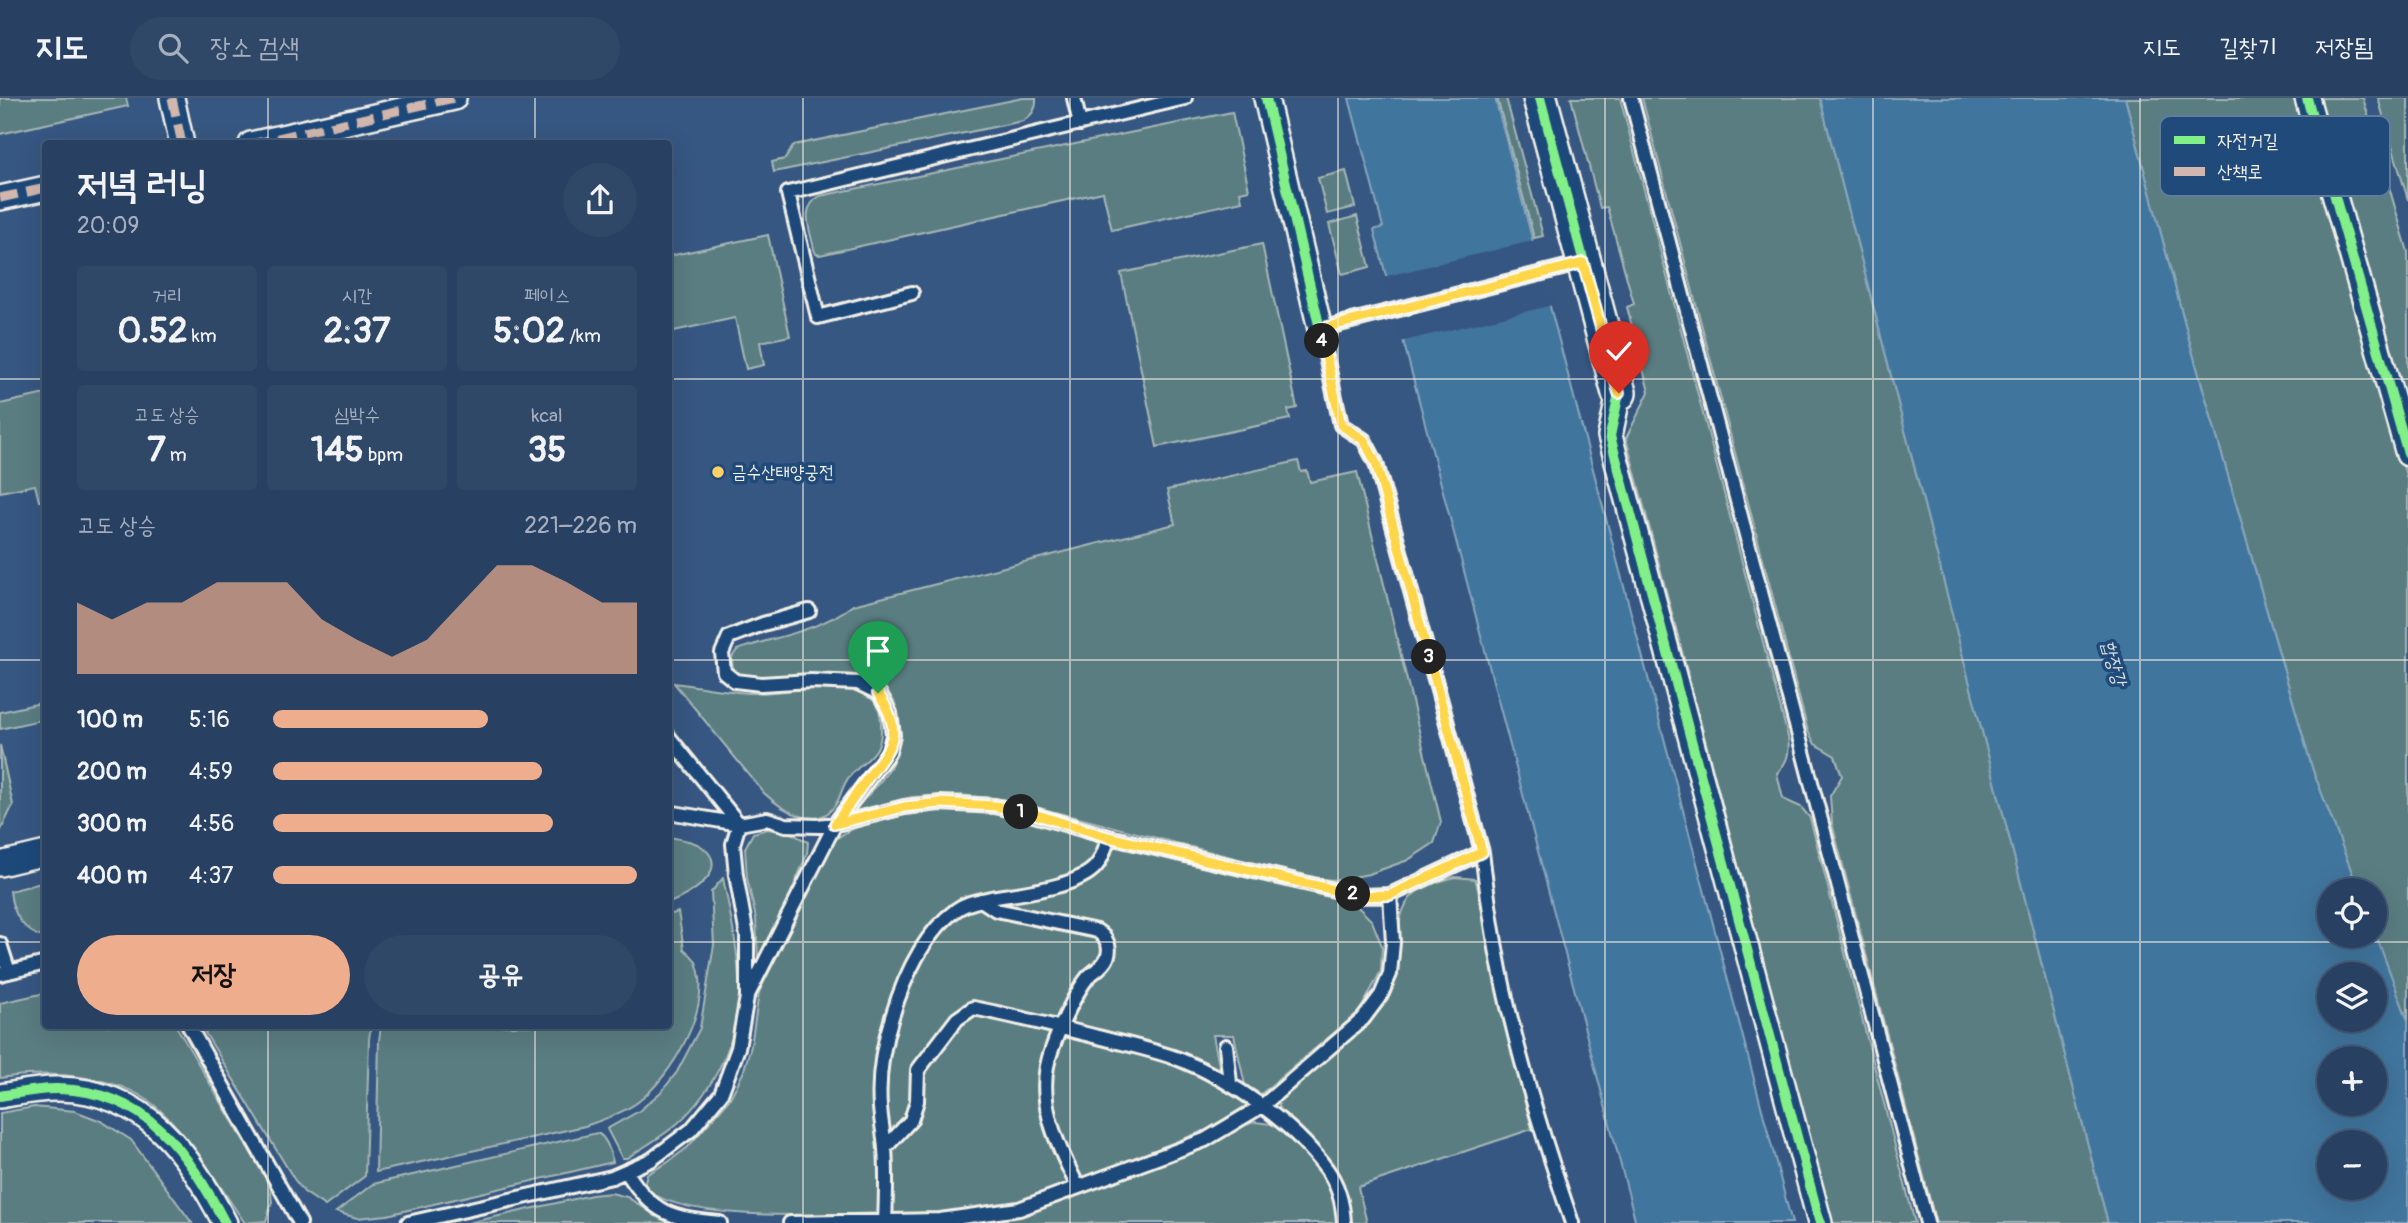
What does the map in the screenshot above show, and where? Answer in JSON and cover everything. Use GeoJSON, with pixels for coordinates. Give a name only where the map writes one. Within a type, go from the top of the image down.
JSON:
{"type":"FeatureCollection","features":[{"type":"Feature","properties":{"kind":"street"},"geometry":{"type":"LineString","coordinates":[[172,98],[181,140]]}},
{"type":"Feature","properties":{"kind":"street"},"geometry":{"type":"LineString","coordinates":[[1266,98],[1320,329]]}},
{"type":"Feature","properties":{"kind":"street"},"geometry":{"type":"LineString","coordinates":[[1540,98],[1568,267],[1619,393],[1610,436],[1819,1223]]}},
{"type":"Feature","properties":{"kind":"street"},"geometry":{"type":"LineString","coordinates":[[2307,98],[2312,116]]}},
{"type":"Feature","properties":{"kind":"street"},"geometry":{"type":"LineString","coordinates":[[268,140],[443,99]]}},
{"type":"Feature","properties":{"kind":"street"},"geometry":{"type":"LineString","coordinates":[[0,198],[42,189]]}},
{"type":"Feature","properties":{"kind":"street"},"geometry":{"type":"LineString","coordinates":[[2335,196],[2408,454]]}},
{"type":"Feature","properties":{"kind":"street"},"geometry":{"type":"LineString","coordinates":[[0,864],[42,854]]}},
{"type":"Feature","properties":{"kind":"street"},"geometry":{"type":"LineString","coordinates":[[0,1096],[58,1089],[102,1096],[126,1106],[147,1118],[176,1144],[201,1177],[225,1223]]}},
{"type":"Feature","properties":{"kind":"lane"},"geometry":{"type":"LineString","coordinates":[[1074,98],[1080,124]]}},
{"type":"Feature","properties":{"kind":"lane"},"geometry":{"type":"LineString","coordinates":[[912,293],[818,317],[788,193],[1185,98]]}},
{"type":"Feature","properties":{"kind":"lane"},"geometry":{"type":"LineString","coordinates":[[1631,98],[1927,1223]]}},
{"type":"Feature","properties":{"kind":"lane"},"geometry":{"type":"LineString","coordinates":[[1568,267],[1320,329],[1341,425],[1364,440],[1376,463],[1482,852],[1490,915],[1512,1025],[1539,1124],[1572,1223]]}},
{"type":"Feature","properties":{"kind":"lane"},"geometry":{"type":"LineString","coordinates":[[747,997],[835,824],[889,752],[893,735],[890,713],[878,693],[858,683],[811,681],[761,684],[735,681],[724,671],[722,653],[729,637],[809,611]]}},
{"type":"Feature","properties":{"kind":"lane"},"geometry":{"type":"LineString","coordinates":[[672,741],[739,824]]}},
{"type":"Feature","properties":{"kind":"lane"},"geometry":{"type":"LineString","coordinates":[[672,813],[739,824],[767,820],[786,825],[818,826],[904,807],[940,803],[995,806],[1034,814],[1108,837],[1360,896],[1390,895],[1482,852]]}},
{"type":"Feature","properties":{"kind":"lane"},"geometry":{"type":"LineString","coordinates":[[408,1223],[611,1177],[626,1171],[652,1160],[691,1130],[721,1094],[738,1048],[747,997],[747,936],[733,845],[739,824]]}},
{"type":"Feature","properties":{"kind":"lane"},"geometry":{"type":"LineString","coordinates":[[885,1222],[885,1148],[880,1082],[891,1019],[904,983],[925,945],[945,919],[958,908],[981,900],[1065,883],[1084,876],[1102,859],[1108,837]]}},
{"type":"Feature","properties":{"kind":"lane"},"geometry":{"type":"LineString","coordinates":[[790,1223],[940,1220],[1019,1209],[1205,1140],[1262,1106],[1363,1019],[1381,995],[1390,974],[1393,942],[1390,895]]}},
{"type":"Feature","properties":{"kind":"lane"},"geometry":{"type":"LineString","coordinates":[[981,900],[996,910],[1097,931],[1105,937],[1107,957],[1088,978],[1061,1028],[1048,1061],[1044,1082],[1054,1136],[1078,1186]]}},
{"type":"Feature","properties":{"kind":"lane"},"geometry":{"type":"LineString","coordinates":[[0,944],[4,973],[42,964]]}},
{"type":"Feature","properties":{"kind":"lane"},"geometry":{"type":"LineString","coordinates":[[885,1148],[911,1120],[917,1101],[918,1070],[965,1012],[973,1008],[980,1009],[1180,1059],[1230,1083],[1303,1141],[1327,1169],[1340,1194],[1345,1223]]}},
{"type":"Feature","properties":{"kind":"lane"},"geometry":{"type":"LineString","coordinates":[[191,1029],[300,1223]]}},
{"type":"Feature","properties":{"kind":"lane"},"geometry":{"type":"LineString","coordinates":[[1226,1046],[1230,1083]]}},
{"type":"Feature","properties":{"kind":"lane"},"geometry":{"type":"LineString","coordinates":[[626,1171],[640,1194],[661,1212],[687,1220],[720,1223]]}},
{"type":"Feature","properties":{"kind":"green space"},"geometry":{"type":"Polygon","coordinates":[[[0,98],[126,98],[128,106],[0,134],[0,98]]]}},
{"type":"Feature","properties":{"kind":"green space"},"geometry":{"type":"Polygon","coordinates":[[[1023,98],[1036,98],[1033,111],[1023,121],[774,172],[772,162],[785,159],[794,145],[1023,98]]]}},
{"type":"Feature","properties":{"kind":"green space"},"geometry":{"type":"Polygon","coordinates":[[[1497,98],[1506,98],[1543,236],[1534,238],[1497,98]]]}},
{"type":"Feature","properties":{"kind":"green space"},"geometry":{"type":"Polygon","coordinates":[[[1571,98],[1620,98],[1788,737],[1787,756],[1777,773],[1783,799],[1801,807],[1810,818],[1915,1223],[1832,1223],[1626,438],[1649,392],[1627,307],[1634,304],[1607,207],[1600,208],[1571,98]]]}},
{"type":"Feature","properties":{"kind":"green space"},"geometry":{"type":"Polygon","coordinates":[[[1642,98],[1820,98],[2108,1223],[1936,1223],[1832,823],[1830,796],[1842,776],[1835,756],[1815,744],[1808,731],[1642,98]]]}},
{"type":"Feature","properties":{"kind":"green space"},"geometry":{"type":"Polygon","coordinates":[[[2125,98],[2299,98],[2304,116],[2160,116],[2160,196],[2327,196],[2408,483],[2408,1021],[2381,948],[2387,948],[2387,878],[2354,878],[2312,768],[2191,347],[2125,98]]]}},
{"type":"Feature","properties":{"kind":"green space"},"geometry":{"type":"Polygon","coordinates":[[[2312,98],[2363,98],[2368,116],[2317,116],[2312,98]]]}},
{"type":"Feature","properties":{"kind":"green space"},"geometry":{"type":"Polygon","coordinates":[[[2378,98],[2408,98],[2408,200],[2390,139],[2390,116],[2383,116],[2378,98]]]}},
{"type":"Feature","properties":{"kind":"green space"},"geometry":{"type":"Polygon","coordinates":[[[1232,112],[1249,190],[1240,192],[1242,201],[1112,230],[1103,192],[820,255],[816,254],[814,249],[808,213],[820,196],[1232,112]]]}},
{"type":"Feature","properties":{"kind":"green space"},"geometry":{"type":"Polygon","coordinates":[[[1346,171],[1355,207],[1327,214],[1318,178],[1346,171]]]}},
{"type":"Feature","properties":{"kind":"green space"},"geometry":{"type":"Polygon","coordinates":[[[2390,190],[2408,252],[2408,431],[2340,196],[2390,196],[2390,190]]]}},
{"type":"Feature","properties":{"kind":"green space"},"geometry":{"type":"Polygon","coordinates":[[[1357,216],[1370,267],[1342,274],[1329,224],[1357,216]]]}},
{"type":"Feature","properties":{"kind":"green space"},"geometry":{"type":"Polygon","coordinates":[[[768,235],[790,336],[760,342],[764,365],[746,369],[735,318],[672,331],[672,255],[768,235]]]}},
{"type":"Feature","properties":{"kind":"green space"},"geometry":{"type":"Polygon","coordinates":[[[1262,244],[1297,408],[1288,410],[1290,419],[1157,447],[1121,273],[1262,244]]]}},
{"type":"Feature","properties":{"kind":"green space"},"geometry":{"type":"Polygon","coordinates":[[[42,395],[42,500],[39,501],[35,485],[0,492],[0,404],[42,395]]]}},
{"type":"Feature","properties":{"kind":"green space"},"geometry":{"type":"Polygon","coordinates":[[[1298,461],[1301,472],[1307,471],[1310,482],[1357,472],[1441,822],[1434,843],[1408,860],[1369,874],[1338,880],[1317,879],[1008,800],[960,795],[912,797],[853,812],[889,769],[898,746],[898,715],[888,692],[869,679],[845,675],[764,679],[744,676],[733,667],[732,657],[737,650],[812,627],[853,605],[1175,524],[1167,490],[1298,461]]]}},
{"type":"Feature","properties":{"kind":"green space"},"geometry":{"type":"Polygon","coordinates":[[[674,683],[748,693],[832,688],[863,693],[873,700],[879,711],[879,743],[873,754],[848,779],[836,804],[828,813],[810,818],[800,816],[780,806],[764,793],[674,683]]]}},
{"type":"Feature","properties":{"kind":"green space"},"geometry":{"type":"Polygon","coordinates":[[[42,703],[42,720],[0,729],[0,712],[42,703]]]}},
{"type":"Feature","properties":{"kind":"green space"},"geometry":{"type":"Polygon","coordinates":[[[0,745],[13,805],[0,832],[0,745]]]}},
{"type":"Feature","properties":{"kind":"green space"},"geometry":{"type":"Polygon","coordinates":[[[940,810],[994,811],[1098,841],[1095,855],[1084,867],[1067,876],[1026,887],[972,896],[943,912],[929,929],[897,995],[876,1066],[874,1092],[880,1156],[878,1213],[789,1215],[717,1211],[685,1206],[660,1197],[644,1185],[647,1174],[688,1147],[729,1100],[743,1073],[751,1046],[759,992],[835,840],[844,833],[870,823],[940,810]]]}},
{"type":"Feature","properties":{"kind":"green space"},"geometry":{"type":"Polygon","coordinates":[[[768,829],[791,833],[808,842],[807,854],[778,925],[758,959],[756,919],[747,878],[745,848],[753,833],[768,829]]]}},
{"type":"Feature","properties":{"kind":"green space"},"geometry":{"type":"Polygon","coordinates":[[[672,838],[701,846],[710,855],[713,864],[705,880],[672,902],[672,838]]]}},
{"type":"Feature","properties":{"kind":"green space"},"geometry":{"type":"Polygon","coordinates":[[[1115,844],[1314,891],[1357,906],[1372,921],[1382,946],[1381,971],[1360,1011],[1261,1094],[1245,1085],[1234,1035],[1213,1035],[1220,1071],[1185,1055],[1074,1027],[1070,1023],[1093,981],[1106,967],[1109,935],[1000,907],[997,903],[1099,871],[1115,844]]]}},
{"type":"Feature","properties":{"kind":"green space"},"geometry":{"type":"Polygon","coordinates":[[[1455,877],[1475,879],[1477,885],[1505,1026],[1532,1129],[1358,1187],[1367,1223],[1350,1223],[1347,1198],[1334,1168],[1307,1136],[1287,1121],[1281,1113],[1279,1100],[1381,1009],[1394,985],[1399,929],[1406,904],[1424,887],[1455,877]]]}},
{"type":"Feature","properties":{"kind":"green space"},"geometry":{"type":"Polygon","coordinates":[[[723,878],[735,939],[739,1001],[737,1018],[726,1054],[708,1087],[685,1116],[656,1140],[627,1158],[622,1158],[607,1129],[639,1111],[662,1091],[677,1072],[700,1028],[714,945],[711,892],[723,878]]]}},
{"type":"Feature","properties":{"kind":"green space"},"geometry":{"type":"Polygon","coordinates":[[[42,883],[42,937],[20,921],[13,907],[10,891],[42,883]]]}},
{"type":"Feature","properties":{"kind":"green space"},"geometry":{"type":"Polygon","coordinates":[[[974,906],[1096,935],[1102,946],[1101,957],[1056,1022],[974,1003],[964,1004],[959,1008],[920,1058],[909,1114],[888,1138],[883,1083],[899,1010],[927,948],[956,916],[974,906]]]}},
{"type":"Feature","properties":{"kind":"green space"},"geometry":{"type":"Polygon","coordinates":[[[678,912],[684,949],[697,965],[699,1001],[694,1020],[676,1059],[664,1076],[638,1102],[606,1119],[585,1126],[376,1172],[381,1029],[672,1029],[672,914],[678,912]]]}},
{"type":"Feature","properties":{"kind":"green space"},"geometry":{"type":"Polygon","coordinates":[[[42,994],[42,1029],[178,1029],[270,1185],[272,1202],[266,1221],[245,1223],[180,1131],[168,1117],[138,1094],[120,1086],[80,1077],[38,1075],[0,1078],[0,1003],[42,994]]]}},
{"type":"Feature","properties":{"kind":"green space"},"geometry":{"type":"Polygon","coordinates":[[[975,1014],[1051,1034],[1039,1075],[1039,1108],[1046,1135],[1069,1184],[1017,1203],[941,1214],[891,1213],[892,1150],[915,1121],[923,1074],[959,1023],[975,1014]]]}},
{"type":"Feature","properties":{"kind":"green space"},"geometry":{"type":"Polygon","coordinates":[[[203,1029],[371,1029],[365,1176],[325,1206],[304,1192],[203,1029]]]}},
{"type":"Feature","properties":{"kind":"green space"},"geometry":{"type":"Polygon","coordinates":[[[1071,1037],[1180,1065],[1229,1088],[1247,1105],[1206,1130],[1080,1179],[1057,1127],[1051,1094],[1055,1059],[1062,1038],[1071,1037]]]}},
{"type":"Feature","properties":{"kind":"green space"},"geometry":{"type":"Polygon","coordinates":[[[34,1107],[75,1111],[101,1121],[131,1140],[192,1223],[0,1223],[0,1113],[34,1107]]]}},
{"type":"Feature","properties":{"kind":"green space"},"geometry":{"type":"Polygon","coordinates":[[[1255,1122],[1271,1124],[1289,1136],[1323,1173],[1335,1196],[1339,1223],[962,1223],[1045,1206],[1255,1122]]]}},
{"type":"Feature","properties":{"kind":"green space"},"geometry":{"type":"Polygon","coordinates":[[[597,1133],[606,1141],[613,1162],[387,1215],[357,1218],[336,1212],[373,1184],[597,1133]]]}},
{"type":"Feature","properties":{"kind":"green space"},"geometry":{"type":"Polygon","coordinates":[[[611,1193],[627,1197],[655,1215],[677,1223],[468,1223],[592,1195],[611,1193]]]}},
{"type":"Feature","properties":{"kind":"water"},"geometry":{"type":"Polygon","coordinates":[[[1349,98],[1495,98],[1792,1223],[1636,1223],[1374,230],[1383,227],[1349,98]]]}},
{"type":"Feature","properties":{"kind":"water","name":"합장강"},"geometry":{"type":"Polygon","coordinates":[[[1820,98],[2125,98],[2191,347],[2312,768],[2354,878],[2317,878],[2317,948],[2381,948],[2386,962],[2317,962],[2317,1032],[2387,1032],[2387,965],[2408,1021],[2408,1223],[2108,1223],[1820,98]]]}},
{"type":"Feature","properties":{"kind":"pier"},"geometry":{"type":"Polygon","coordinates":[[[1536,240],[1553,305],[1400,342],[1383,277],[1536,240]]]}},
{"type":"Feature","properties":{"kind":"marked path"},"geometry":{"type":"LineString","coordinates":[[172,98],[181,140]]}},
{"type":"Feature","properties":{"kind":"marked path"},"geometry":{"type":"LineString","coordinates":[[269,140],[454,98]]}},
{"type":"Feature","properties":{"kind":"marked path"},"geometry":{"type":"LineString","coordinates":[[0,198],[42,189]]}},
{"type":"Feature","properties":{"kind":"cycle path"},"geometry":{"type":"LineString","coordinates":[[1266,98],[1320,329]]}},
{"type":"Feature","properties":{"kind":"cycle path"},"geometry":{"type":"LineString","coordinates":[[1540,98],[1619,393],[1610,436],[1820,1223]]}},
{"type":"Feature","properties":{"kind":"cycle path"},"geometry":{"type":"LineString","coordinates":[[2307,98],[2312,116]]}},
{"type":"Feature","properties":{"kind":"cycle path"},"geometry":{"type":"LineString","coordinates":[[2335,196],[2408,454]]}},
{"type":"Feature","properties":{"kind":"cycle path"},"geometry":{"type":"LineString","coordinates":[[0,1096],[59,1089],[90,1092],[117,1101],[161,1130],[179,1150],[196,1173],[225,1223]]}},
{"type":"Feature","properties":{"kind":"place","name":"금수산태양궁전"},"geometry":{"type":"Point","coordinates":[718,472]}},
{"type":"Feature","properties":{"kind":"route"},"geometry":{"type":"LineString","coordinates":[[878,693],[890,713],[893,735],[889,752],[835,824],[904,807],[940,803],[995,806],[1034,814],[1108,837],[1312,886],[1360,896],[1390,895],[1482,852],[1376,463],[1364,440],[1341,425],[1320,329],[1583,263],[1619,393]]}}]}
